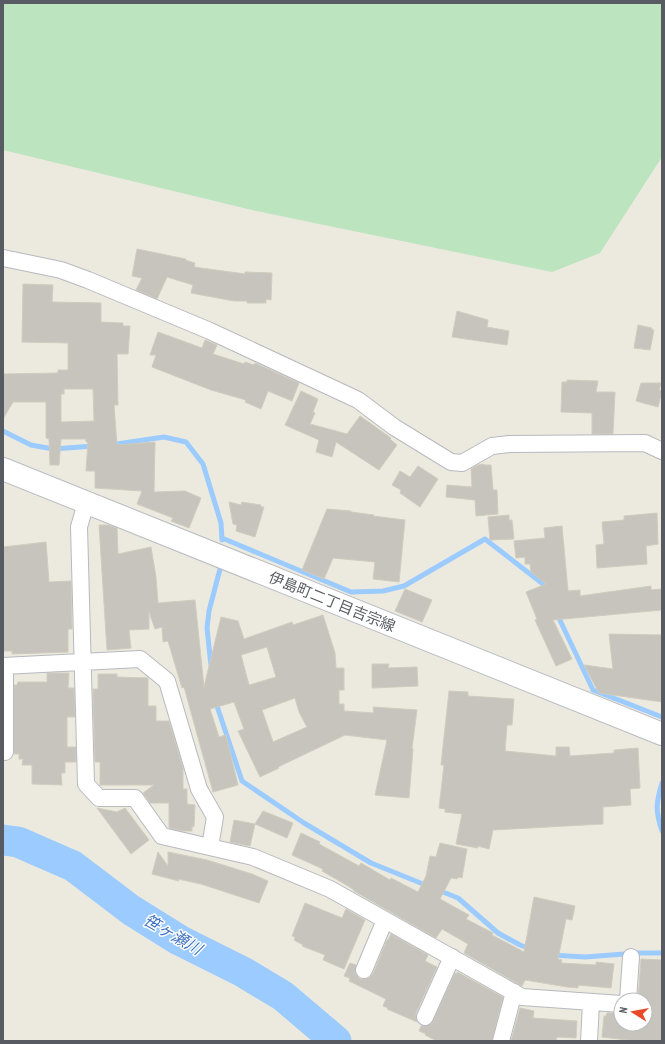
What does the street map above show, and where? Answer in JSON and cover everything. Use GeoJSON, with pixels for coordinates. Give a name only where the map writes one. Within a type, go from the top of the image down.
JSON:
{"type":"FeatureCollection","features":[{"type":"Feature","properties":{"kind":"street"},"geometry":{"type":"LineString","coordinates":[[3,258],[61,270],[210,331],[358,400],[394,427],[451,462],[462,463],[492,446],[509,444],[645,443],[662,451]]}},
{"type":"Feature","properties":{"kind":"street","name":"伊島町二丁目吉宗線"},"geometry":{"type":"LineString","coordinates":[[3,469],[662,734]]}},
{"type":"Feature","properties":{"kind":"street"},"geometry":{"type":"LineString","coordinates":[[86,503],[79,527],[86,784],[99,798],[135,798],[162,836],[253,858],[330,889],[522,997],[613,1004]]}},
{"type":"Feature","properties":{"kind":"street"},"geometry":{"type":"LineString","coordinates":[[4,752],[4,666],[140,659],[167,681],[199,789],[215,817],[210,847]]}},
{"type":"Feature","properties":{"kind":"street"},"geometry":{"type":"LineString","coordinates":[[364,970],[385,920]]}},
{"type":"Feature","properties":{"kind":"street"},"geometry":{"type":"LineString","coordinates":[[425,1017],[452,957]]}},
{"type":"Feature","properties":{"kind":"street"},"geometry":{"type":"LineString","coordinates":[[629,992],[631,957]]}},
{"type":"Feature","properties":{"kind":"street"},"geometry":{"type":"LineString","coordinates":[[501,1041],[514,992]]}},
{"type":"Feature","properties":{"kind":"street"},"geometry":{"type":"LineString","coordinates":[[589,1041],[591,1003]]}},
{"type":"Feature","properties":{"kind":"green space"},"geometry":{"type":"Polygon","coordinates":[[[3,3],[662,3],[662,157],[600,253],[552,272],[252,210],[3,150],[3,3]]]}},
{"type":"Feature","properties":{"kind":"building"},"geometry":{"type":"Polygon","coordinates":[[[137,249],[186,259],[185,260],[195,263],[194,267],[245,274],[245,272],[272,273],[271,300],[266,299],[266,303],[247,303],[247,301],[234,301],[191,293],[193,285],[167,277],[157,299],[136,290],[142,278],[132,276],[137,249]]]}},
{"type":"Feature","properties":{"kind":"building"},"geometry":{"type":"Polygon","coordinates":[[[23,284],[53,285],[52,302],[101,303],[101,322],[123,323],[123,326],[130,326],[128,354],[117,354],[118,405],[114,405],[117,445],[155,442],[154,492],[185,491],[201,498],[189,528],[171,521],[173,518],[137,504],[142,491],[95,488],[95,471],[86,471],[88,442],[86,442],[86,439],[61,439],[59,465],[50,465],[49,439],[46,438],[46,402],[13,402],[3,419],[3,374],[58,373],[58,370],[68,370],[68,343],[22,342],[23,284]],[[64,389],[64,394],[61,394],[61,422],[94,421],[93,389],[64,389]]]}},
{"type":"Feature","properties":{"kind":"building"},"geometry":{"type":"Polygon","coordinates":[[[457,311],[488,320],[487,327],[509,331],[507,345],[452,337],[457,311]]]}},
{"type":"Feature","properties":{"kind":"building"},"geometry":{"type":"Polygon","coordinates":[[[638,325],[652,328],[652,330],[654,330],[650,350],[634,348],[638,325]]]}},
{"type":"Feature","properties":{"kind":"building"},"geometry":{"type":"Polygon","coordinates":[[[158,332],[202,348],[205,340],[217,345],[213,354],[244,364],[245,362],[254,365],[255,363],[299,383],[292,401],[268,391],[261,409],[245,402],[246,400],[211,390],[152,367],[156,355],[150,355],[158,332]]]}},
{"type":"Feature","properties":{"kind":"building"},"geometry":{"type":"Polygon","coordinates":[[[567,380],[598,381],[596,392],[615,392],[613,434],[592,434],[592,413],[561,412],[562,382],[567,382],[567,380]]]}},
{"type":"Feature","properties":{"kind":"building"},"geometry":{"type":"Polygon","coordinates":[[[641,383],[661,383],[659,390],[662,391],[658,407],[636,401],[641,383]]]}},
{"type":"Feature","properties":{"kind":"building"},"geometry":{"type":"Polygon","coordinates":[[[301,391],[318,399],[313,412],[315,413],[310,424],[347,434],[360,416],[391,438],[390,439],[397,445],[379,470],[336,442],[332,457],[316,452],[319,440],[285,425],[301,391]]]}},
{"type":"Feature","properties":{"kind":"building"},"geometry":{"type":"Polygon","coordinates":[[[478,465],[491,465],[493,490],[497,490],[498,514],[476,516],[475,500],[446,497],[447,485],[472,487],[471,469],[478,465]]]}},
{"type":"Feature","properties":{"kind":"building"},"geometry":{"type":"Polygon","coordinates":[[[418,466],[438,479],[420,507],[400,493],[401,490],[392,485],[400,471],[410,477],[418,466]]]}},
{"type":"Feature","properties":{"kind":"building"},"geometry":{"type":"Polygon","coordinates":[[[229,502],[241,505],[242,502],[261,505],[261,507],[264,507],[255,537],[236,531],[237,525],[233,524],[229,502]]]}},
{"type":"Feature","properties":{"kind":"building"},"geometry":{"type":"Polygon","coordinates":[[[327,509],[351,511],[374,515],[373,516],[405,520],[399,582],[373,579],[375,562],[333,558],[324,579],[302,570],[327,509]]]}},
{"type":"Feature","properties":{"kind":"building"},"geometry":{"type":"Polygon","coordinates":[[[657,513],[658,544],[646,546],[647,564],[597,568],[596,545],[604,544],[602,522],[624,520],[624,516],[657,513]]]}},
{"type":"Feature","properties":{"kind":"building"},"geometry":{"type":"Polygon","coordinates":[[[509,515],[509,520],[512,520],[514,539],[490,540],[488,517],[509,515]]]}},
{"type":"Feature","properties":{"kind":"building"},"geometry":{"type":"Polygon","coordinates":[[[99,525],[108,525],[117,528],[118,554],[151,547],[156,577],[158,603],[195,600],[204,687],[221,617],[238,621],[244,639],[292,622],[293,625],[323,615],[335,653],[336,668],[344,668],[344,690],[339,690],[339,704],[344,704],[344,711],[374,713],[373,707],[417,710],[412,748],[409,798],[375,795],[387,740],[345,735],[260,777],[238,731],[244,729],[234,702],[210,709],[219,737],[226,735],[238,785],[213,792],[184,687],[182,688],[168,641],[163,642],[162,627],[155,629],[149,612],[149,629],[129,630],[131,648],[107,650],[99,525]],[[267,647],[241,655],[249,685],[276,677],[267,647]],[[295,698],[262,710],[273,742],[307,727],[299,712],[295,698]]]}},
{"type":"Feature","properties":{"kind":"building"},"geometry":{"type":"Polygon","coordinates":[[[562,526],[568,591],[580,590],[580,596],[651,586],[651,590],[662,589],[662,610],[553,620],[572,659],[556,666],[535,620],[537,619],[526,592],[546,584],[531,572],[530,564],[525,564],[525,557],[516,558],[514,541],[545,538],[544,528],[562,526]]]}},
{"type":"Feature","properties":{"kind":"building"},"geometry":{"type":"Polygon","coordinates":[[[46,542],[49,582],[71,581],[72,629],[68,629],[68,652],[12,654],[12,651],[3,651],[3,547],[46,542]]]}},
{"type":"Feature","properties":{"kind":"building"},"geometry":{"type":"Polygon","coordinates":[[[405,589],[432,600],[422,622],[395,611],[405,589]]]}},
{"type":"Feature","properties":{"kind":"building"},"geometry":{"type":"Polygon","coordinates":[[[609,634],[662,635],[662,702],[599,693],[584,665],[613,669],[609,634]]]}},
{"type":"Feature","properties":{"kind":"building"},"geometry":{"type":"Polygon","coordinates":[[[372,664],[389,664],[388,668],[417,667],[418,686],[372,688],[372,664]]]}},
{"type":"Feature","properties":{"kind":"building"},"geometry":{"type":"Polygon","coordinates":[[[47,673],[69,673],[68,688],[74,688],[75,717],[67,717],[67,747],[76,747],[76,762],[65,762],[65,773],[61,773],[62,785],[32,784],[32,765],[22,765],[23,759],[19,759],[19,754],[14,754],[14,685],[17,685],[18,682],[47,682],[47,673]]]}},
{"type":"Feature","properties":{"kind":"building"},"geometry":{"type":"Polygon","coordinates":[[[98,674],[117,674],[117,677],[148,678],[148,706],[156,706],[156,721],[169,721],[183,768],[183,789],[187,789],[187,804],[195,805],[194,827],[192,826],[192,831],[182,831],[169,828],[169,803],[150,803],[143,793],[154,785],[100,785],[100,762],[95,762],[93,689],[98,689],[98,674]]]}},
{"type":"Feature","properties":{"kind":"building"},"geometry":{"type":"Polygon","coordinates":[[[449,691],[468,692],[468,696],[514,699],[512,725],[507,725],[505,751],[556,756],[556,747],[569,747],[570,756],[614,753],[614,750],[638,748],[640,788],[630,789],[631,805],[603,807],[603,824],[493,830],[489,849],[478,846],[478,848],[456,844],[462,814],[445,812],[445,809],[439,808],[444,765],[441,765],[449,691]]]}},
{"type":"Feature","properties":{"kind":"building"},"geometry":{"type":"Polygon","coordinates":[[[97,808],[117,812],[125,808],[149,840],[131,854],[97,808]]]}},
{"type":"Feature","properties":{"kind":"building"},"geometry":{"type":"Polygon","coordinates":[[[263,811],[293,823],[287,838],[255,824],[263,811]]]}},
{"type":"Feature","properties":{"kind":"building"},"geometry":{"type":"Polygon","coordinates":[[[234,820],[255,824],[250,846],[230,842],[234,820]]]}},
{"type":"Feature","properties":{"kind":"building"},"geometry":{"type":"Polygon","coordinates":[[[301,833],[320,842],[319,844],[359,866],[361,863],[390,880],[391,878],[418,892],[426,876],[430,856],[436,857],[440,843],[467,849],[462,878],[451,878],[440,899],[469,915],[466,919],[524,952],[534,897],[575,906],[572,920],[566,919],[558,959],[562,960],[561,963],[596,965],[596,962],[614,964],[611,988],[578,985],[578,988],[567,987],[525,980],[522,986],[464,953],[468,944],[442,929],[436,938],[354,891],[322,871],[323,869],[292,855],[301,833]]]}},
{"type":"Feature","properties":{"kind":"building"},"geometry":{"type":"Polygon","coordinates":[[[158,852],[168,866],[168,852],[207,860],[252,874],[268,881],[259,903],[201,884],[178,879],[179,881],[152,874],[158,852]]]}},
{"type":"Feature","properties":{"kind":"building"},"geometry":{"type":"Polygon","coordinates":[[[305,903],[342,918],[346,909],[365,920],[344,969],[323,960],[325,955],[302,946],[303,945],[294,940],[295,937],[292,936],[305,903]]]}},
{"type":"Feature","properties":{"kind":"building"},"geometry":{"type":"Polygon","coordinates":[[[391,934],[428,955],[425,961],[437,967],[416,1013],[417,1022],[387,1009],[388,1008],[383,1006],[386,999],[349,981],[350,978],[344,976],[350,963],[356,965],[355,972],[360,979],[370,977],[373,974],[391,934]]]}},
{"type":"Feature","properties":{"kind":"building"},"geometry":{"type":"Polygon","coordinates":[[[641,959],[662,960],[662,1041],[636,1041],[602,1037],[604,1016],[606,1016],[607,1013],[613,1013],[613,1032],[653,1032],[653,992],[639,992],[641,959]]]}},
{"type":"Feature","properties":{"kind":"building"},"geometry":{"type":"Polygon","coordinates":[[[457,972],[503,997],[492,1041],[437,1041],[419,1031],[421,1026],[431,1024],[433,1021],[455,973],[457,974],[457,972]]]}},
{"type":"Feature","properties":{"kind":"building"},"geometry":{"type":"Polygon","coordinates":[[[520,1008],[534,1011],[533,1018],[577,1021],[576,1038],[557,1037],[556,1041],[511,1041],[520,1008]]]}},
{"type":"Feature","properties":{"kind":"waterway"},"geometry":{"type":"LineString","coordinates":[[3,431],[31,445],[53,449],[94,446]]}},
{"type":"Feature","properties":{"kind":"waterway"},"geometry":{"type":"LineString","coordinates":[[110,445],[164,437],[186,442],[203,464],[221,523],[222,540]]}},
{"type":"Feature","properties":{"kind":"waterway"},"geometry":{"type":"LineString","coordinates":[[222,538],[351,592],[383,591],[404,586],[485,539],[543,584],[546,591]]}},
{"type":"Feature","properties":{"kind":"waterway"},"geometry":{"type":"LineString","coordinates":[[211,666],[207,628],[209,611],[220,569]]}},
{"type":"Feature","properties":{"kind":"waterway"},"geometry":{"type":"LineString","coordinates":[[557,614],[593,690],[662,717]]}},
{"type":"Feature","properties":{"kind":"waterway"},"geometry":{"type":"LineString","coordinates":[[215,700],[242,781],[304,823],[371,863],[428,886]]}},
{"type":"Feature","properties":{"kind":"waterway"},"geometry":{"type":"LineString","coordinates":[[662,783],[658,796],[657,807],[662,831]]}},
{"type":"Feature","properties":{"kind":"waterway","name":"笹ヶ瀬川"},"geometry":{"type":"LineString","coordinates":[[3,840],[18,842],[73,866],[131,910],[179,940],[243,972],[283,996],[336,1041]]}},
{"type":"Feature","properties":{"kind":"waterway"},"geometry":{"type":"LineString","coordinates":[[438,890],[458,898],[498,933],[531,949]]}},
{"type":"Feature","properties":{"kind":"waterway"},"geometry":{"type":"LineString","coordinates":[[552,955],[585,957],[638,953],[662,953]]}}]}
